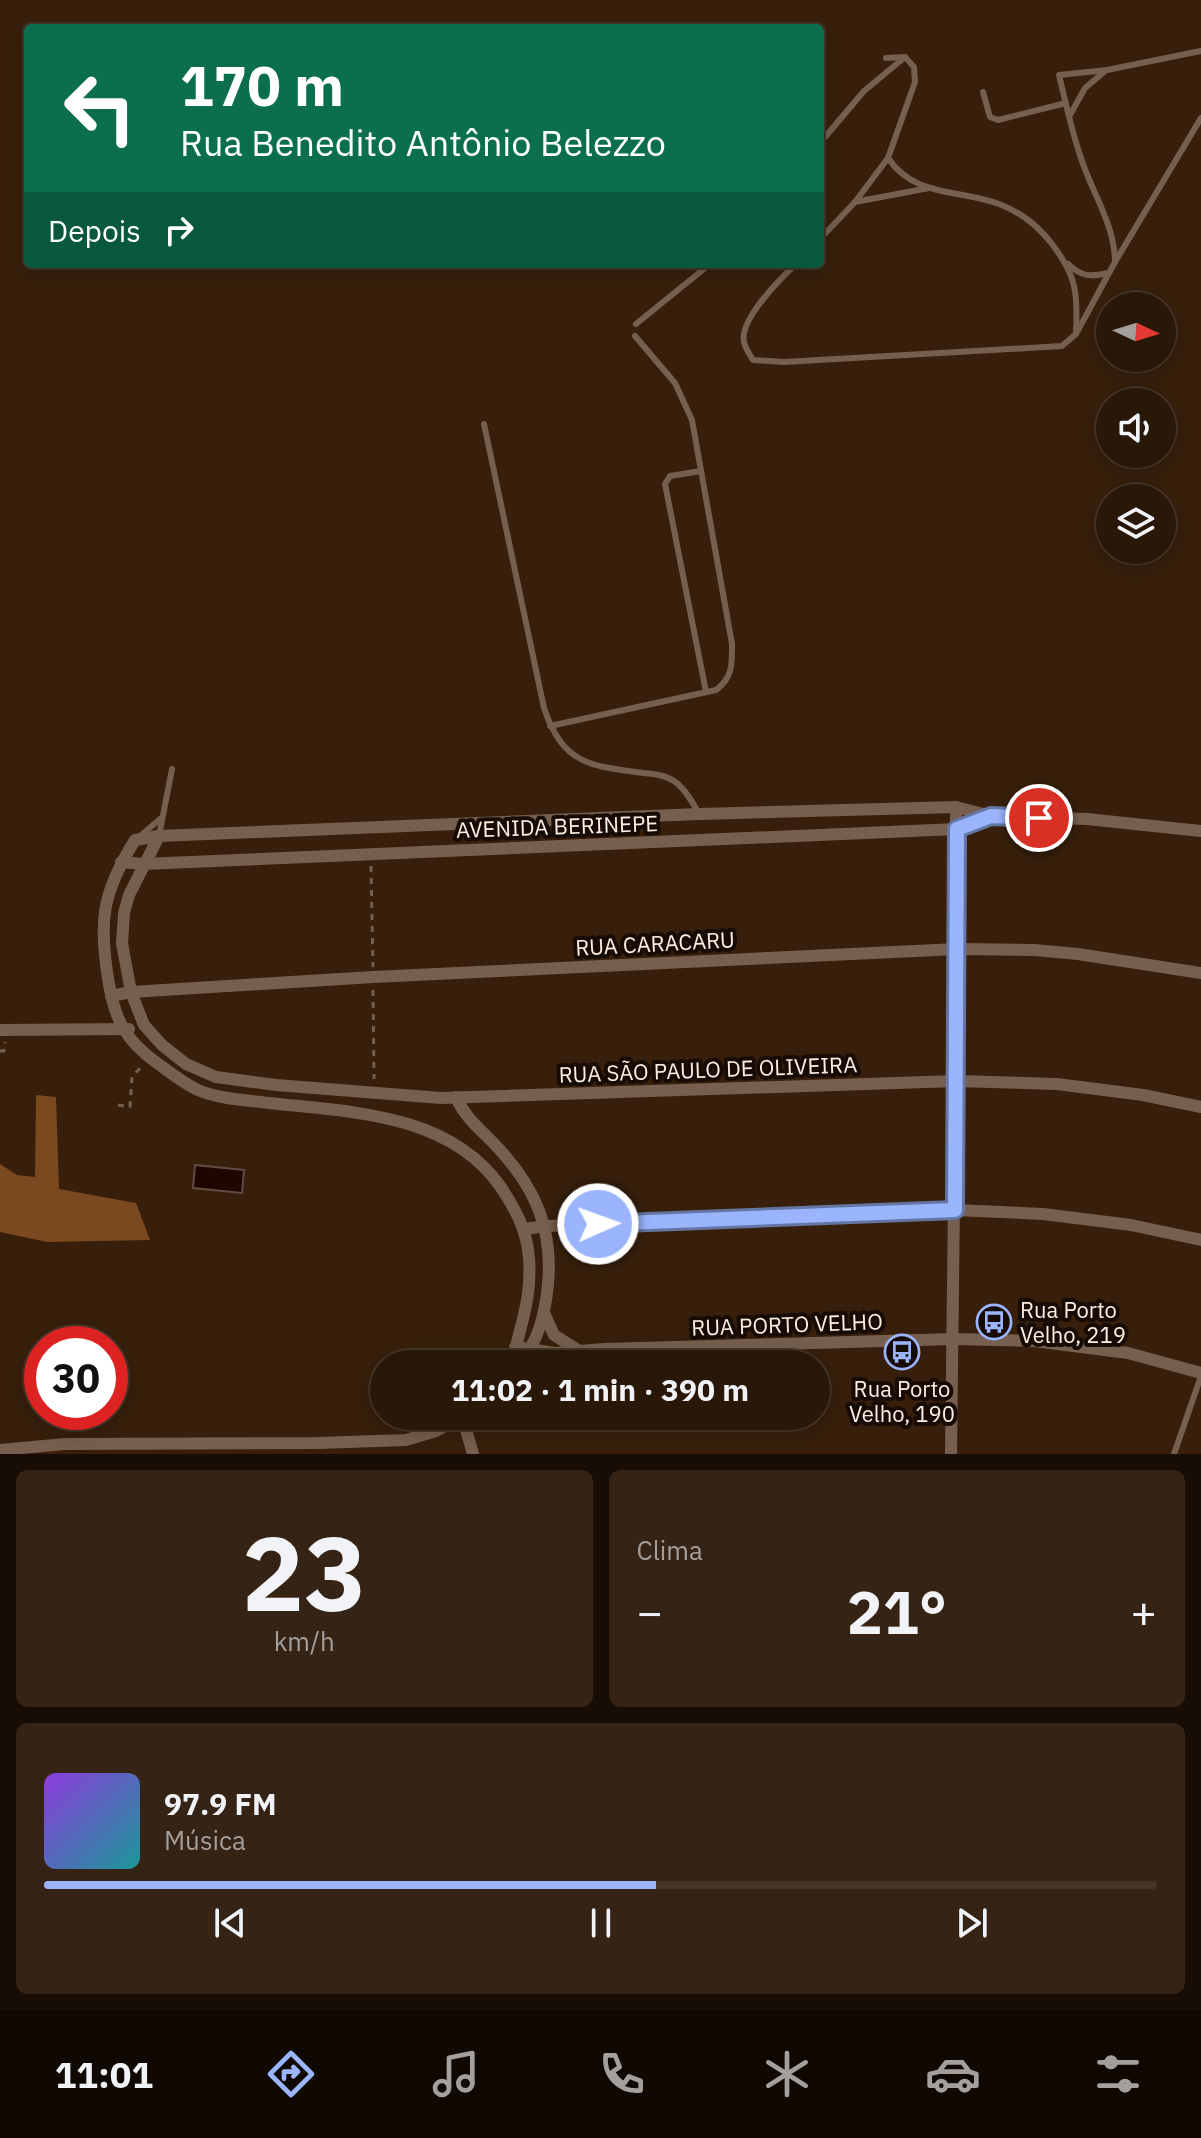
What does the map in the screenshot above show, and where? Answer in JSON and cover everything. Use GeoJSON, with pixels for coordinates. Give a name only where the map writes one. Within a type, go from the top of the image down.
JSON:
{"type":"FeatureCollection","features":[{"type":"Feature","properties":{"kind":"street","name":"AVENIDA BERINEPE"},"geometry":{"type":"LineString","coordinates":[[135,840],[159,836],[699,814],[956,807],[991,816],[1087,819],[1201,831]]}},
{"type":"Feature","properties":{"kind":"street"},"geometry":{"type":"LineString","coordinates":[[951,1454],[956,807]]}},
{"type":"Feature","properties":{"kind":"street","name":"AVENIDA BERINEPE"},"geometry":{"type":"LineString","coordinates":[[121,862],[143,864],[957,829],[991,816]]}},
{"type":"Feature","properties":{"kind":"street"},"geometry":{"type":"LineString","coordinates":[[0,1030],[125,1030],[144,1025],[131,992],[122,943],[124,913],[143,864],[159,836]]}},
{"type":"Feature","properties":{"kind":"street"},"geometry":{"type":"LineString","coordinates":[[135,840],[121,862],[106,898],[102,931],[116,1018],[150,1058],[198,1090],[250,1101],[375,1115],[400,1121],[449,1141],[474,1157],[511,1202],[524,1229],[529,1257],[528,1298],[514,1350]]}},
{"type":"Feature","properties":{"kind":"street","name":"RUA CARACARU"},"geometry":{"type":"LineString","coordinates":[[111,996],[131,992],[373,977],[957,949],[1078,954],[1201,973]]}},
{"type":"Feature","properties":{"kind":"street","name":"RUA SÃO PAULO DE OLIVEIRA"},"geometry":{"type":"LineString","coordinates":[[144,1025],[162,1045],[186,1064],[216,1077],[374,1094],[456,1097],[956,1081],[1057,1084],[1143,1095],[1201,1107]]}},
{"type":"Feature","properties":{"kind":"street"},"geometry":{"type":"LineString","coordinates":[[456,1097],[465,1116],[500,1150],[522,1179],[536,1201],[546,1226],[549,1269],[544,1313],[530,1350]]}},
{"type":"Feature","properties":{"kind":"street"},"geometry":{"type":"LineString","coordinates":[[524,1229],[955,1210],[1131,1225],[1201,1240]]}},
{"type":"Feature","properties":{"kind":"street"},"geometry":{"type":"LineString","coordinates":[[544,1313],[554,1335],[579,1350]]}},
{"type":"Feature","properties":{"kind":"street","name":"RUA PORTO VELHO"},"geometry":{"type":"LineString","coordinates":[[612,1350],[953,1339],[1069,1344],[1128,1353],[1201,1375]]}},
{"type":"Feature","properties":{"kind":"street","name":"RUA PORTO VELHO"},"geometry":{"type":"LineString","coordinates":[[515,1347],[526,1350]]}},
{"type":"Feature","properties":{"kind":"street"},"geometry":{"type":"LineString","coordinates":[[0,1450],[320,1448],[406,1440],[438,1430]]}},
{"type":"Feature","properties":{"kind":"street"},"geometry":{"type":"LineString","coordinates":[[467,1430],[473,1454]]}},
{"type":"Feature","properties":{"kind":"lane"},"geometry":{"type":"LineString","coordinates":[[1115,262],[1115,242],[1082,162],[1068,119],[1059,75],[1107,70],[1201,51]]}},
{"type":"Feature","properties":{"kind":"lane"},"geometry":{"type":"LineString","coordinates":[[886,58],[905,57]]}},
{"type":"Feature","properties":{"kind":"lane"},"geometry":{"type":"LineString","coordinates":[[824,138],[864,91],[905,57]]}},
{"type":"Feature","properties":{"kind":"lane"},"geometry":{"type":"LineString","coordinates":[[824,235],[855,202],[888,158],[915,82],[914,67],[905,57]]}},
{"type":"Feature","properties":{"kind":"lane"},"geometry":{"type":"LineString","coordinates":[[1068,119],[1085,88],[1107,70]]}},
{"type":"Feature","properties":{"kind":"lane"},"geometry":{"type":"LineString","coordinates":[[983,92],[990,117],[998,120],[1066,103]]}},
{"type":"Feature","properties":{"kind":"lane"},"geometry":{"type":"LineString","coordinates":[[792,268],[772,288],[745,326],[744,341],[753,360],[784,362],[1062,346],[1076,334],[1201,118]]}},
{"type":"Feature","properties":{"kind":"lane"},"geometry":{"type":"LineString","coordinates":[[888,158],[898,172],[929,188],[998,204],[1035,223],[1078,274],[1092,277],[1109,273]]}},
{"type":"Feature","properties":{"kind":"lane"},"geometry":{"type":"LineString","coordinates":[[855,202],[929,188]]}},
{"type":"Feature","properties":{"kind":"lane"},"geometry":{"type":"LineString","coordinates":[[1063,258],[1075,283],[1078,301],[1076,334]]}},
{"type":"Feature","properties":{"kind":"lane"},"geometry":{"type":"LineString","coordinates":[[636,324],[705,268]]}},
{"type":"Feature","properties":{"kind":"lane"},"geometry":{"type":"LineString","coordinates":[[550,726],[716,690],[726,682],[732,671],[732,644],[692,420],[675,383],[635,336]]}},
{"type":"Feature","properties":{"kind":"lane"},"geometry":{"type":"LineString","coordinates":[[484,424],[550,726],[561,744],[575,758],[588,764],[668,778],[687,793],[699,814]]}},
{"type":"Feature","properties":{"kind":"lane"},"geometry":{"type":"LineString","coordinates":[[701,471],[670,476],[665,484],[706,692]]}},
{"type":"Feature","properties":{"kind":"lane"},"geometry":{"type":"LineString","coordinates":[[159,836],[172,769]]}},
{"type":"Feature","properties":{"kind":"lane"},"geometry":{"type":"LineString","coordinates":[[135,840],[160,819]]}},
{"type":"Feature","properties":{"kind":"lane"},"geometry":{"type":"LineString","coordinates":[[1174,1454],[1201,1375]]}},
{"type":"Feature","properties":{"kind":"path"},"geometry":{"type":"LineString","coordinates":[[118,1105],[130,1107],[132,1077],[145,1063]]}},
{"type":"Feature","properties":{"kind":"shaded area"},"geometry":{"type":"Polygon","coordinates":[[[36,1095],[56,1097],[59,1189],[136,1203],[150,1240],[47,1242],[0,1232],[0,1164],[17,1175],[35,1177],[36,1095]]]}},
{"type":"Feature","properties":{"kind":"shaded area"},"geometry":{"type":"Polygon","coordinates":[[[195,1165],[244,1170],[242,1193],[193,1188],[195,1165]]]}},
{"type":"Feature","properties":{"kind":"place","name":"Rua Porto Velho, 219"},"geometry":{"type":"Point","coordinates":[994,1322]}},
{"type":"Feature","properties":{"kind":"place","name":"Rua Porto Velho, 190"},"geometry":{"type":"Point","coordinates":[902,1352]}},
{"type":"Feature","properties":{"kind":"route"},"geometry":{"type":"LineString","coordinates":[[598,1224],[955,1210],[957,829],[991,816],[1039,818]]}}]}
